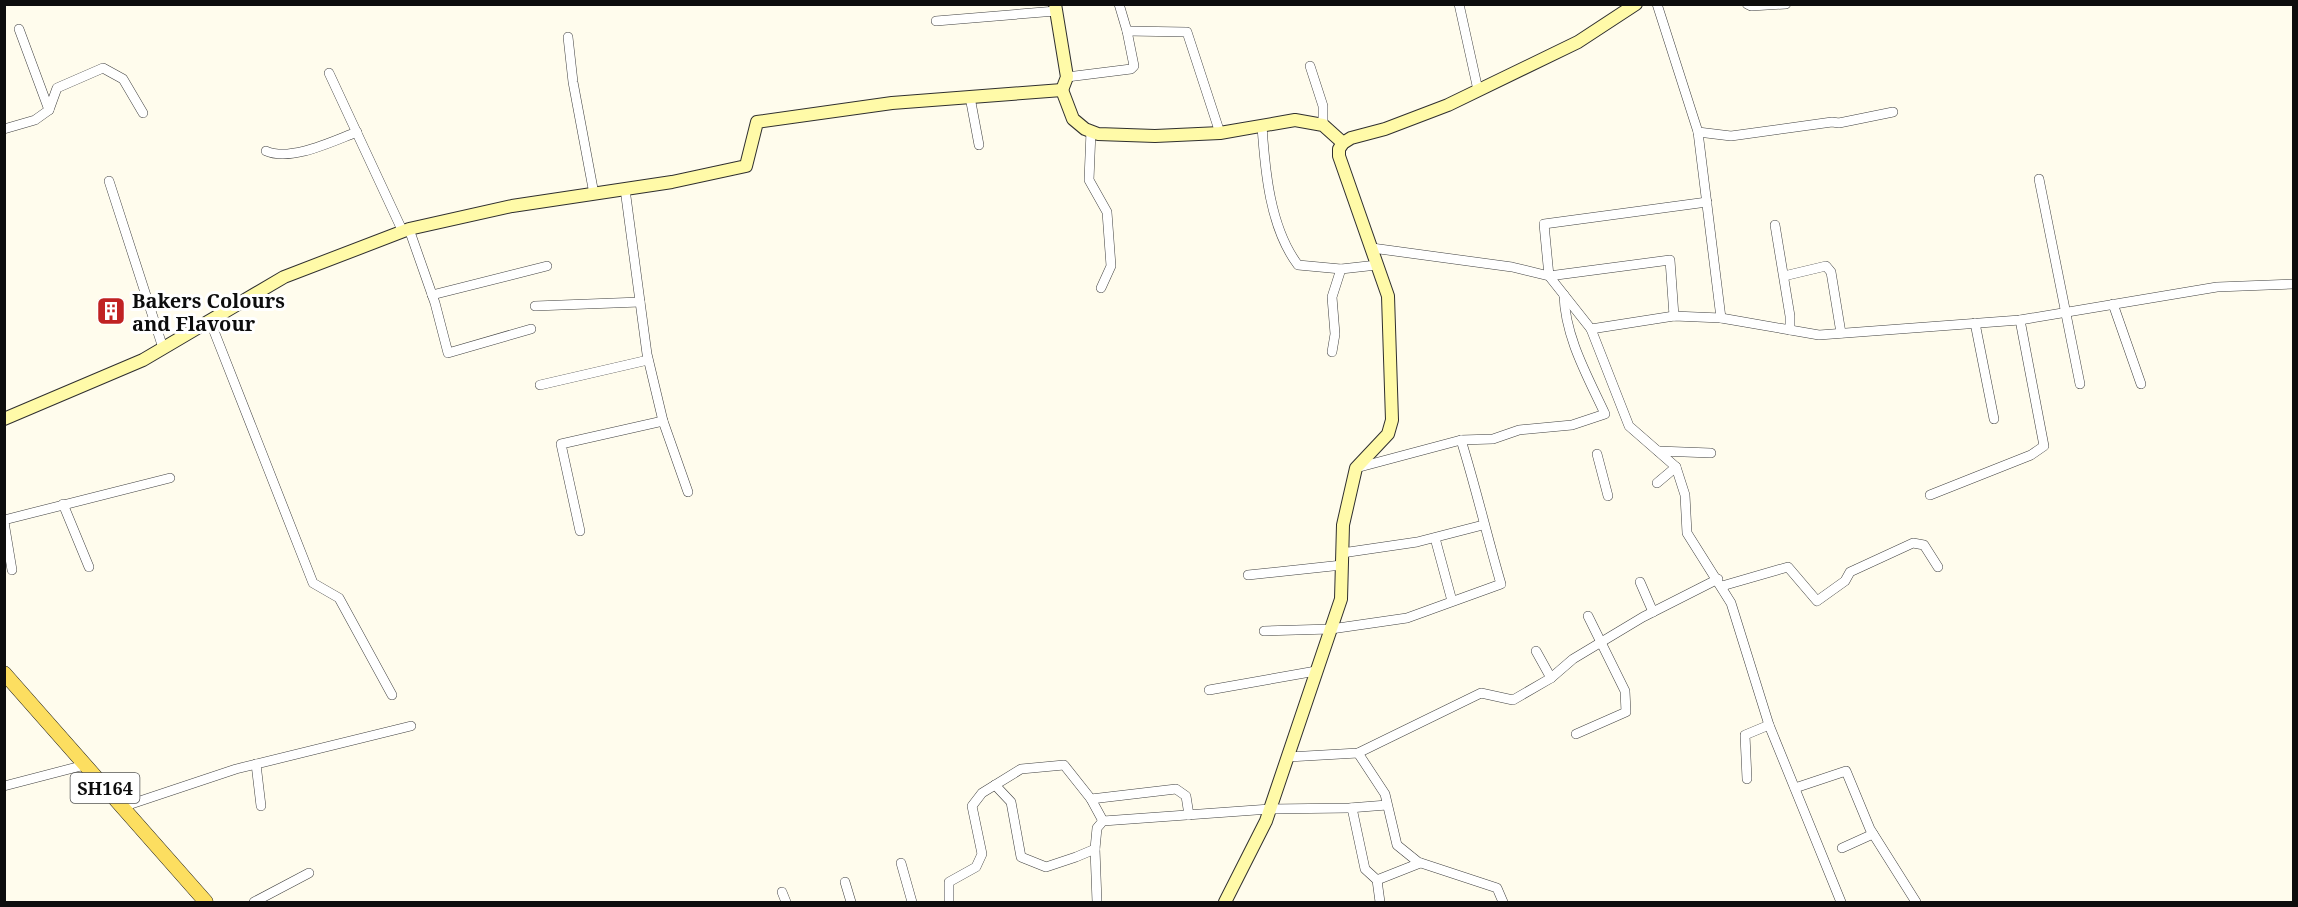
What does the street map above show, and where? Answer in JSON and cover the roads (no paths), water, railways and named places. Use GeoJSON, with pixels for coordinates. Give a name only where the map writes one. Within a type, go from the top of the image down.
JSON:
{"type":"FeatureCollection","features":[{"type":"Feature","properties":{"kind":"main road","name":"SH164"},"geometry":{"type":"LineString","coordinates":[[4,673],[122,807],[201,902]]}},
{"type":"Feature","properties":{"kind":"street"},"geometry":{"type":"LineString","coordinates":[[1067,77],[1131,69],[1134,66],[1119,4]]}},
{"type":"Feature","properties":{"kind":"street"},"geometry":{"type":"LineString","coordinates":[[1460,4],[1478,90]]}},
{"type":"Feature","properties":{"kind":"street"},"geometry":{"type":"LineString","coordinates":[[1225,903],[1270,809],[1341,599],[1343,525],[1356,468],[1388,434],[1392,420],[1388,297],[1339,156],[1339,149],[1351,138],[1385,129],[1448,105],[1578,42],[1636,4]]}},
{"type":"Feature","properties":{"kind":"street"},"geometry":{"type":"LineString","coordinates":[[1657,4],[1698,132],[1721,318]]}},
{"type":"Feature","properties":{"kind":"street"},"geometry":{"type":"LineString","coordinates":[[1747,4],[1750,6],[1786,4]]}},
{"type":"Feature","properties":{"kind":"street"},"geometry":{"type":"LineString","coordinates":[[936,21],[1056,8],[1067,77],[1062,90],[1073,119],[1091,132],[1111,136],[1220,133],[1295,120],[1323,125],[1338,136],[1343,143]]}},
{"type":"Feature","properties":{"kind":"street"},"geometry":{"type":"LineString","coordinates":[[19,29],[49,110]]}},
{"type":"Feature","properties":{"kind":"street"},"geometry":{"type":"LineString","coordinates":[[1127,31],[1187,32],[1220,133]]}},
{"type":"Feature","properties":{"kind":"street"},"geometry":{"type":"LineString","coordinates":[[568,38],[573,82],[594,194]]}},
{"type":"Feature","properties":{"kind":"street"},"geometry":{"type":"LineString","coordinates":[[1310,66],[1323,106],[1323,125]]}},
{"type":"Feature","properties":{"kind":"street"},"geometry":{"type":"LineString","coordinates":[[4,129],[35,120],[49,110],[57,88],[103,68],[123,80],[142,113]]}},
{"type":"Feature","properties":{"kind":"street"},"geometry":{"type":"LineString","coordinates":[[329,73],[406,231],[432,295],[448,353],[531,329]]}},
{"type":"Feature","properties":{"kind":"street"},"geometry":{"type":"LineString","coordinates":[[4,419],[123,369],[284,277],[406,231],[512,206],[672,182],[746,166],[757,122],[892,103],[1062,90]]}},
{"type":"Feature","properties":{"kind":"street"},"geometry":{"type":"LineString","coordinates":[[970,97],[979,145]]}},
{"type":"Feature","properties":{"kind":"street"},"geometry":{"type":"LineString","coordinates":[[1698,132],[1731,136],[1832,122],[1839,123],[1893,112]]}},
{"type":"Feature","properties":{"kind":"street"},"geometry":{"type":"LineString","coordinates":[[1262,126],[1265,175],[1271,202],[1289,253],[1298,265],[1341,269],[1377,265]]}},
{"type":"Feature","properties":{"kind":"street"},"geometry":{"type":"LineString","coordinates":[[266,151],[283,156],[357,132]]}},
{"type":"Feature","properties":{"kind":"street"},"geometry":{"type":"LineString","coordinates":[[1091,132],[1089,180],[1107,212],[1111,266],[1101,288]]}},
{"type":"Feature","properties":{"kind":"street"},"geometry":{"type":"LineString","coordinates":[[2039,179],[2080,384]]}},
{"type":"Feature","properties":{"kind":"street"},"geometry":{"type":"LineString","coordinates":[[109,181],[163,348]]}},
{"type":"Feature","properties":{"kind":"street"},"geometry":{"type":"LineString","coordinates":[[625,189],[648,360],[663,421],[688,492]]}},
{"type":"Feature","properties":{"kind":"street"},"geometry":{"type":"LineString","coordinates":[[1707,202],[1544,224],[1549,276],[1591,329],[1629,426],[1676,467],[1685,495],[1687,532],[1731,603],[1769,725],[1841,903]]}},
{"type":"Feature","properties":{"kind":"street"},"geometry":{"type":"LineString","coordinates":[[1775,225],[1790,316],[1790,330]]}},
{"type":"Feature","properties":{"kind":"street"},"geometry":{"type":"LineString","coordinates":[[1371,248],[1512,267],[1549,276],[1670,260],[1674,316]]}},
{"type":"Feature","properties":{"kind":"street"},"geometry":{"type":"LineString","coordinates":[[432,295],[547,266]]}},
{"type":"Feature","properties":{"kind":"street"},"geometry":{"type":"LineString","coordinates":[[1784,276],[1826,267],[1831,272],[1841,333]]}},
{"type":"Feature","properties":{"kind":"street"},"geometry":{"type":"LineString","coordinates":[[1332,352],[1335,334],[1332,297],[1341,269]]}},
{"type":"Feature","properties":{"kind":"street"},"geometry":{"type":"LineString","coordinates":[[1591,329],[1674,316],[1721,318],[1819,335],[2020,320],[2217,287],[2294,284]]}},
{"type":"Feature","properties":{"kind":"street"},"geometry":{"type":"LineString","coordinates":[[1356,468],[1461,441],[1493,439],[1520,430],[1572,425],[1605,414],[1581,363],[1564,315],[1564,295]]}},
{"type":"Feature","properties":{"kind":"street"},"geometry":{"type":"LineString","coordinates":[[535,306],[640,302]]}},
{"type":"Feature","properties":{"kind":"street"},"geometry":{"type":"LineString","coordinates":[[2113,304],[2141,384]]}},
{"type":"Feature","properties":{"kind":"street"},"geometry":{"type":"LineString","coordinates":[[1930,495],[2031,455],[2044,446],[2020,320]]}},
{"type":"Feature","properties":{"kind":"street"},"geometry":{"type":"LineString","coordinates":[[210,321],[313,583],[339,598],[392,695]]}},
{"type":"Feature","properties":{"kind":"street"},"geometry":{"type":"LineString","coordinates":[[1975,323],[1994,419]]}},
{"type":"Feature","properties":{"kind":"street"},"geometry":{"type":"LineString","coordinates":[[540,385],[648,360]]}},
{"type":"Feature","properties":{"kind":"street"},"geometry":{"type":"LineString","coordinates":[[580,531],[561,444],[663,421]]}},
{"type":"Feature","properties":{"kind":"street"},"geometry":{"type":"LineString","coordinates":[[1264,631],[1331,629],[1407,618],[1501,584],[1483,525],[1478,495],[1461,441]]}},
{"type":"Feature","properties":{"kind":"street"},"geometry":{"type":"LineString","coordinates":[[1658,451],[1711,453]]}},
{"type":"Feature","properties":{"kind":"street"},"geometry":{"type":"LineString","coordinates":[[1597,454],[1608,496]]}},
{"type":"Feature","properties":{"kind":"street"},"geometry":{"type":"LineString","coordinates":[[1657,483],[1676,467]]}},
{"type":"Feature","properties":{"kind":"street"},"geometry":{"type":"LineString","coordinates":[[12,570],[4,521],[170,478]]}},
{"type":"Feature","properties":{"kind":"street"},"geometry":{"type":"LineString","coordinates":[[63,504],[89,567]]}},
{"type":"Feature","properties":{"kind":"street"},"geometry":{"type":"LineString","coordinates":[[1248,574],[1342,559],[1483,525]]}},
{"type":"Feature","properties":{"kind":"street"},"geometry":{"type":"LineString","coordinates":[[1435,538],[1452,601]]}},
{"type":"Feature","properties":{"kind":"street"},"geometry":{"type":"LineString","coordinates":[[1288,757],[1358,753],[1481,693],[1513,700],[1551,678],[1573,659],[1653,612],[1720,583],[1788,567],[1817,600],[1845,581],[1850,572],[1912,543],[1924,545],[1938,567]]}},
{"type":"Feature","properties":{"kind":"street"},"geometry":{"type":"LineString","coordinates":[[1640,582],[1653,612]]}},
{"type":"Feature","properties":{"kind":"street"},"geometry":{"type":"LineString","coordinates":[[1576,734],[1626,712],[1625,691],[1588,616]]}},
{"type":"Feature","properties":{"kind":"street"},"geometry":{"type":"LineString","coordinates":[[1536,651],[1551,678]]}},
{"type":"Feature","properties":{"kind":"street"},"geometry":{"type":"LineString","coordinates":[[1209,690],[1316,671]]}},
{"type":"Feature","properties":{"kind":"street"},"geometry":{"type":"LineString","coordinates":[[1747,779],[1745,735],[1769,725]]}},
{"type":"Feature","properties":{"kind":"street"},"geometry":{"type":"LineString","coordinates":[[122,807],[202,779],[411,726]]}},
{"type":"Feature","properties":{"kind":"street"},"geometry":{"type":"LineString","coordinates":[[1358,753],[1385,794],[1396,845],[1420,863],[1497,888],[1503,903]]}},
{"type":"Feature","properties":{"kind":"street"},"geometry":{"type":"LineString","coordinates":[[256,764],[261,806]]}},
{"type":"Feature","properties":{"kind":"street"},"geometry":{"type":"LineString","coordinates":[[4,786],[85,765]]}},
{"type":"Feature","properties":{"kind":"street"},"geometry":{"type":"LineString","coordinates":[[949,903],[949,882],[976,867],[982,854],[972,806],[982,794],[1021,769],[1064,765],[1091,799],[1103,821]]}},
{"type":"Feature","properties":{"kind":"street"},"geometry":{"type":"LineString","coordinates":[[1795,788],[1846,771],[1873,834],[1916,903]]}},
{"type":"Feature","properties":{"kind":"street"},"geometry":{"type":"LineString","coordinates":[[995,785],[1011,802],[1022,857],[1046,867],[1076,858],[1095,849]]}},
{"type":"Feature","properties":{"kind":"street"},"geometry":{"type":"LineString","coordinates":[[1091,799],[1176,789],[1186,796],[1188,815]]}},
{"type":"Feature","properties":{"kind":"street"},"geometry":{"type":"LineString","coordinates":[[1097,903],[1095,849],[1097,828],[1103,821],[1270,809],[1352,808],[1387,805]]}},
{"type":"Feature","properties":{"kind":"street"},"geometry":{"type":"LineString","coordinates":[[1352,808],[1365,868],[1377,880],[1380,903]]}},
{"type":"Feature","properties":{"kind":"street"},"geometry":{"type":"LineString","coordinates":[[1842,848],[1873,834]]}},
{"type":"Feature","properties":{"kind":"street"},"geometry":{"type":"LineString","coordinates":[[901,863],[912,903]]}},
{"type":"Feature","properties":{"kind":"street"},"geometry":{"type":"LineString","coordinates":[[1377,880],[1420,863]]}},
{"type":"Feature","properties":{"kind":"street"},"geometry":{"type":"LineString","coordinates":[[254,903],[309,873]]}},
{"type":"Feature","properties":{"kind":"street"},"geometry":{"type":"LineString","coordinates":[[845,882],[851,903]]}},
{"type":"Feature","properties":{"kind":"street"},"geometry":{"type":"LineString","coordinates":[[782,892],[786,903]]}},
{"type":"Feature","properties":{"kind":"place","name":"Bakers Colours and Flavour"},"geometry":{"type":"Point","coordinates":[111,311]}}]}
